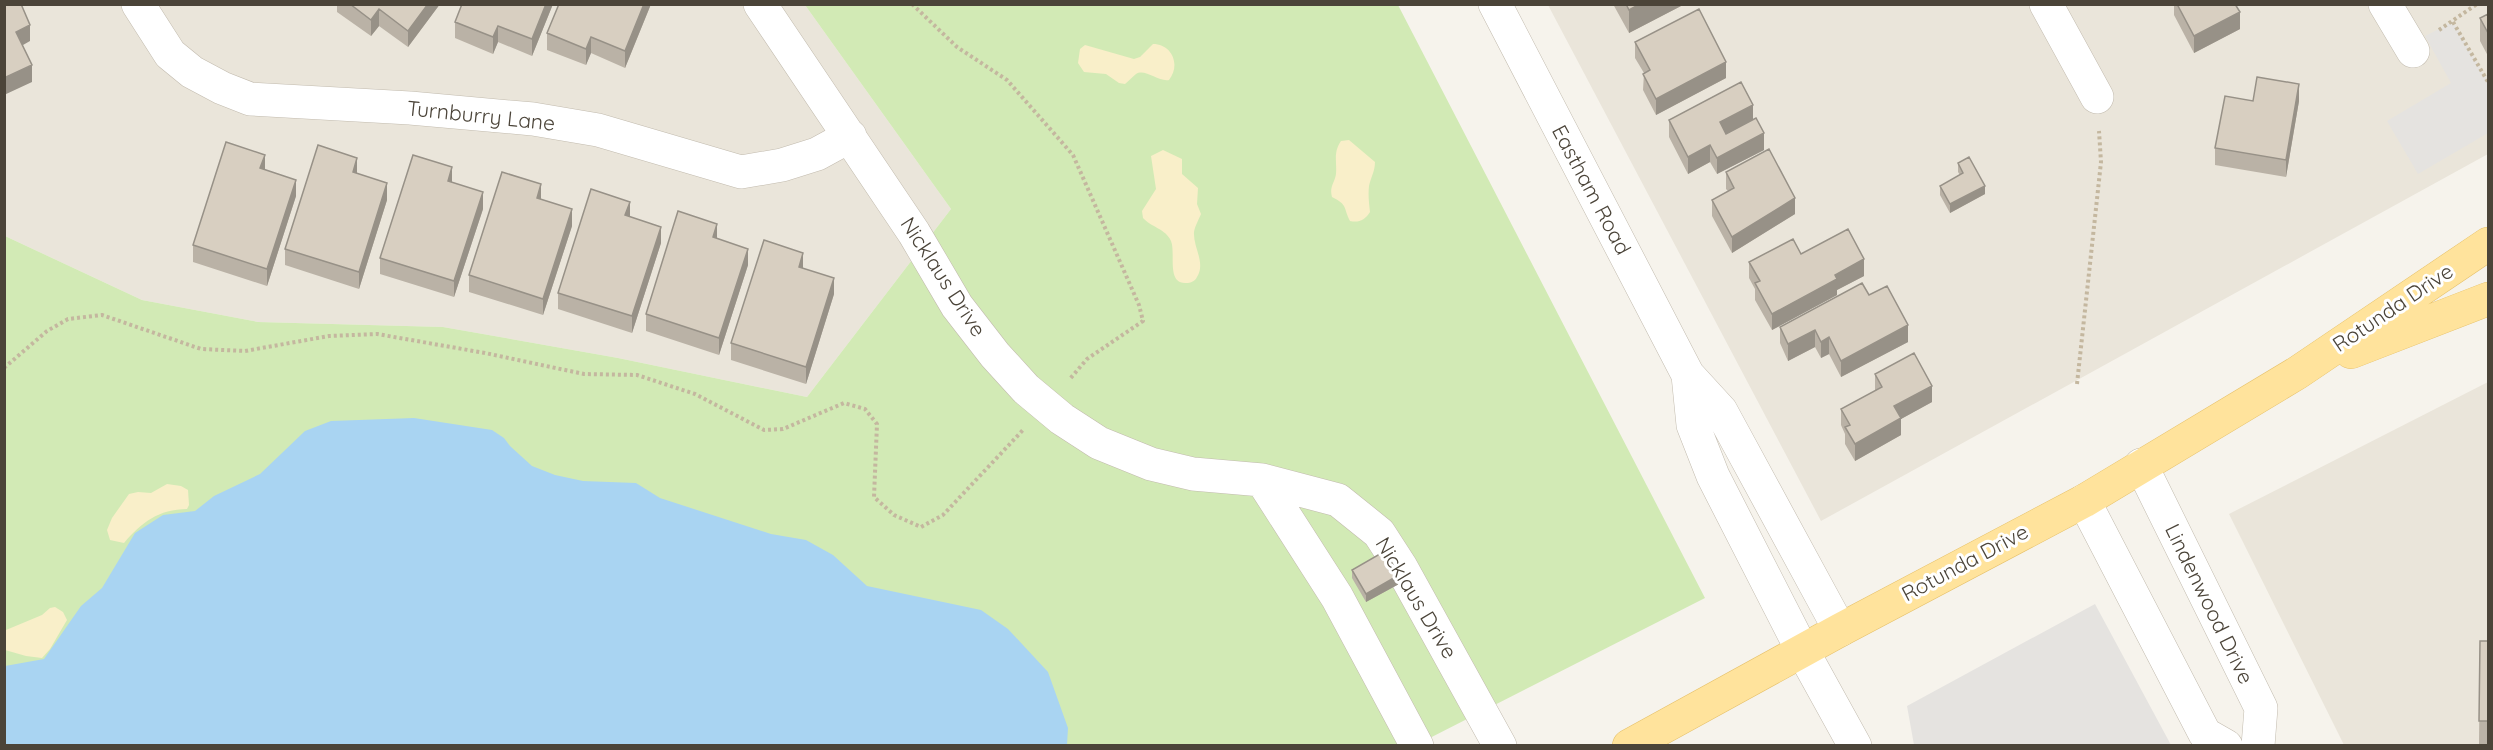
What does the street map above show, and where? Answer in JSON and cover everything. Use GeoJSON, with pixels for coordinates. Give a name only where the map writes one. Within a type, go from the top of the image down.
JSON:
{"type":"FeatureCollection","features":[{"type":"Feature","properties":{"kind":"main road","name":"Rotunda Drive"},"geometry":{"type":"LineString","coordinates":[[1629,746],[1840,630],[2084,501],[2296,373],[2488,243]]}},
{"type":"Feature","properties":{"kind":"main road","name":"Rotunda Drive"},"geometry":{"type":"LineString","coordinates":[[2296,373],[2488,299]]}},
{"type":"Feature","properties":{"kind":"street","name":"Turnburry Lane"},"geometry":{"type":"LineString","coordinates":[[138,4],[170,54],[192,72],[222,88],[250,99],[410,108],[533,119],[598,130],[741,172],[782,165],[817,154],[850,136]]}},
{"type":"Feature","properties":{"kind":"street","name":"Nicklaus Drive"},"geometry":{"type":"LineString","coordinates":[[760,4],[914,232],[957,306],[995,355],[1026,388],[1062,419],[1099,443],[1151,464],[1193,474],[1262,480],[1338,500],[1379,533],[1401,567],[1500,746]]}},
{"type":"Feature","properties":{"kind":"street","name":"Eastham Road"},"geometry":{"type":"LineString","coordinates":[[1495,4],[1688,375],[1721,411],[1840,630]]}},
{"type":"Feature","properties":{"kind":"street"},"geometry":{"type":"LineString","coordinates":[[2046,4],[2097,98]]}},
{"type":"Feature","properties":{"kind":"street"},"geometry":{"type":"LineString","coordinates":[[2385,4],[2410,46]]}},
{"type":"Feature","properties":{"kind":"street","name":"Eastham Road"},"geometry":{"type":"LineString","coordinates":[[1688,375],[1693,425],[1713,476],[1802,651],[1856,746]]}},
{"type":"Feature","properties":{"kind":"street","name":"Lindenwood Drive"},"geometry":{"type":"LineString","coordinates":[[2141,465],[2261,708],[2258,746]]}},
{"type":"Feature","properties":{"kind":"street"},"geometry":{"type":"LineString","coordinates":[[1262,480],[1337,597],[1417,746]]}},
{"type":"Feature","properties":{"kind":"street"},"geometry":{"type":"LineString","coordinates":[[2084,501],[2205,734],[2226,746]]}},
{"type":"Feature","properties":{"kind":"path"},"geometry":{"type":"LineString","coordinates":[[4,368],[47,331],[68,319],[102,315],[201,349],[245,351],[329,336],[377,334],[485,353],[584,374],[637,375],[695,394],[764,430],[783,429],[843,404],[865,409],[877,424],[874,498],[894,515],[921,527],[943,515],[1088,359],[1143,321],[1139,305],[1073,155],[1007,80],[957,47],[912,4]]}},
{"type":"Feature","properties":{"kind":"path"},"geometry":{"type":"LineString","coordinates":[[2410,46],[2435,33],[2477,4]]}},
{"type":"Feature","properties":{"kind":"path"},"geometry":{"type":"LineString","coordinates":[[2452,22],[2488,82]]}},
{"type":"Feature","properties":{"kind":"path"},"geometry":{"type":"LineString","coordinates":[[2077,384],[2101,162]]}},
{"type":"Feature","properties":{"kind":"shaded area"},"geometry":{"type":"Polygon","coordinates":[[[5,4],[805,5],[951,209],[807,397],[618,358],[443,327],[258,322],[142,300],[5,236],[5,4]]]}},
{"type":"Feature","properties":{"kind":"shaded area"},"geometry":{"type":"Polygon","coordinates":[[[1548,5],[2488,5],[2488,154],[1821,521],[1548,5]]]}},
{"type":"Feature","properties":{"kind":"shaded area"},"geometry":{"type":"Polygon","coordinates":[[[2453,22],[2488,82],[2488,133],[2418,174],[2387,121],[2451,83],[2425,36],[2453,22]]]}},
{"type":"Feature","properties":{"kind":"shaded area"},"geometry":{"type":"Polygon","coordinates":[[[2488,382],[2488,745],[2344,745],[2229,514],[2488,382]]]}},
{"type":"Feature","properties":{"kind":"shaded area"},"geometry":{"type":"Polygon","coordinates":[[[2095,604],[2171,745],[1914,745],[1907,706],[2095,604]]]}},
{"type":"Feature","properties":{"kind":"green space"},"geometry":{"type":"Polygon","coordinates":[[[805,5],[1398,5],[1705,598],[1416,745],[5,746],[5,236],[142,300],[258,322],[443,327],[618,358],[807,397],[951,209],[805,5]]]}},
{"type":"Feature","properties":{"kind":"sand"},"geometry":{"type":"Polygon","coordinates":[[[1153,44],[1170,51],[1173,56],[1173,74],[1169,80],[1140,73],[1125,84],[1119,83],[1106,74],[1084,72],[1078,63],[1080,49],[1085,45],[1134,59],[1140,57],[1153,44]]]}},
{"type":"Feature","properties":{"kind":"sand"},"geometry":{"type":"Polygon","coordinates":[[[1349,140],[1375,162],[1369,186],[1370,212],[1364,219],[1356,222],[1350,221],[1343,204],[1332,197],[1331,193],[1336,174],[1337,149],[1341,141],[1349,140]]]}},
{"type":"Feature","properties":{"kind":"sand"},"geometry":{"type":"Polygon","coordinates":[[[1163,150],[1182,159],[1182,174],[1198,188],[1197,204],[1201,214],[1194,238],[1200,266],[1196,278],[1190,283],[1176,279],[1169,237],[1143,218],[1142,211],[1156,189],[1151,156],[1163,150]]]}},
{"type":"Feature","properties":{"kind":"sand"},"geometry":{"type":"Polygon","coordinates":[[[167,484],[181,486],[188,490],[187,509],[159,514],[151,518],[124,543],[110,540],[107,530],[112,518],[129,494],[151,493],[167,484]]]}},
{"type":"Feature","properties":{"kind":"sand"},"geometry":{"type":"Polygon","coordinates":[[[55,607],[63,612],[67,620],[42,658],[5,650],[6,630],[55,607]]]}},
{"type":"Feature","properties":{"kind":"water"},"geometry":{"type":"Polygon","coordinates":[[[414,418],[492,430],[504,438],[532,466],[555,475],[583,481],[636,483],[660,498],[771,534],[806,540],[833,555],[867,586],[981,610],[1008,629],[1048,672],[1068,728],[1067,745],[5,745],[5,666],[44,659],[81,606],[102,588],[135,533],[163,515],[195,511],[214,496],[260,474],[305,431],[331,421],[414,418]]]}},
{"type":"Feature","properties":{"kind":"building"},"geometry":{"type":"Polygon","coordinates":[[[4,4],[21,4],[30,25],[16,32],[32,65],[4,78],[4,4]]]}},
{"type":"Feature","properties":{"kind":"building"},"geometry":{"type":"Polygon","coordinates":[[[350,4],[428,4],[408,31],[379,9],[371,20],[350,4]]]}},
{"type":"Feature","properties":{"kind":"building"},"geometry":{"type":"Polygon","coordinates":[[[462,4],[546,4],[532,39],[498,26],[493,37],[455,22],[462,4]]]}},
{"type":"Feature","properties":{"kind":"building"},"geometry":{"type":"Polygon","coordinates":[[[559,4],[644,4],[625,51],[591,37],[586,49],[547,33],[559,4]]]}},
{"type":"Feature","properties":{"kind":"building"},"geometry":{"type":"Polygon","coordinates":[[[1626,4],[1640,4],[1629,10],[1626,4]]]}},
{"type":"Feature","properties":{"kind":"building"},"geometry":{"type":"Polygon","coordinates":[[[2177,4],[2235,4],[2240,12],[2194,36],[2177,4]]]}},
{"type":"Feature","properties":{"kind":"building"},"geometry":{"type":"Polygon","coordinates":[[[1699,9],[1726,62],[1656,99],[1643,74],[1650,70],[1635,42],[1699,9]]]}},
{"type":"Feature","properties":{"kind":"building"},"geometry":{"type":"Polygon","coordinates":[[[2488,14],[2488,33],[2480,18],[2488,14]]]}},
{"type":"Feature","properties":{"kind":"building"},"geometry":{"type":"Polygon","coordinates":[[[2257,77],[2299,84],[2286,160],[2215,148],[2225,96],[2253,101],[2257,77]]]}},
{"type":"Feature","properties":{"kind":"building"},"geometry":{"type":"Polygon","coordinates":[[[1741,82],[1753,105],[1720,122],[1726,134],[1756,118],[1764,133],[1717,158],[1710,145],[1688,157],[1669,120],[1741,82]]]}},
{"type":"Feature","properties":{"kind":"building"},"geometry":{"type":"Polygon","coordinates":[[[226,142],[265,155],[260,168],[296,180],[267,269],[193,245],[226,142]]]}},
{"type":"Feature","properties":{"kind":"building"},"geometry":{"type":"Polygon","coordinates":[[[318,145],[357,158],[353,172],[387,183],[359,272],[285,249],[318,145]]]}},
{"type":"Feature","properties":{"kind":"building"},"geometry":{"type":"Polygon","coordinates":[[[1769,149],[1795,198],[1732,237],[1712,200],[1734,188],[1726,172],[1769,149]]]}},
{"type":"Feature","properties":{"kind":"building"},"geometry":{"type":"Polygon","coordinates":[[[413,155],[452,167],[448,181],[483,192],[454,281],[380,258],[413,155]]]}},
{"type":"Feature","properties":{"kind":"building"},"geometry":{"type":"Polygon","coordinates":[[[1969,157],[1985,186],[1950,204],[1940,186],[1963,173],[1958,163],[1969,157]]]}},
{"type":"Feature","properties":{"kind":"building"},"geometry":{"type":"Polygon","coordinates":[[[502,172],[541,184],[537,198],[572,209],[543,299],[469,275],[502,172]]]}},
{"type":"Feature","properties":{"kind":"building"},"geometry":{"type":"Polygon","coordinates":[[[591,189],[630,202],[625,215],[661,227],[632,316],[558,293],[591,189]]]}},
{"type":"Feature","properties":{"kind":"building"},"geometry":{"type":"Polygon","coordinates":[[[678,211],[717,224],[713,237],[748,249],[719,338],[646,314],[678,211]]]}},
{"type":"Feature","properties":{"kind":"building"},"geometry":{"type":"Polygon","coordinates":[[[1848,229],[1864,259],[1835,275],[1837,279],[1772,314],[1755,283],[1760,281],[1749,262],[1793,239],[1801,254],[1848,229]]]}},
{"type":"Feature","properties":{"kind":"building"},"geometry":{"type":"Polygon","coordinates":[[[764,240],[803,253],[799,267],[834,278],[806,367],[731,343],[764,240]]]}},
{"type":"Feature","properties":{"kind":"building"},"geometry":{"type":"Polygon","coordinates":[[[1862,283],[1869,295],[1887,286],[1908,325],[1841,361],[1829,337],[1821,342],[1815,330],[1788,344],[1780,327],[1862,283]]]}},
{"type":"Feature","properties":{"kind":"building"},"geometry":{"type":"Polygon","coordinates":[[[1914,353],[1932,386],[1894,406],[1901,418],[1855,444],[1845,427],[1850,425],[1841,409],[1882,387],[1875,374],[1914,353]]]}},
{"type":"Feature","properties":{"kind":"building"},"geometry":{"type":"Polygon","coordinates":[[[1385,551],[1399,575],[1366,594],[1352,570],[1385,551]]]}},
{"type":"Feature","properties":{"kind":"building"},"geometry":{"type":"Polygon","coordinates":[[[2480,641],[2488,641],[2488,721],[2479,721],[2480,641]]]}}]}
